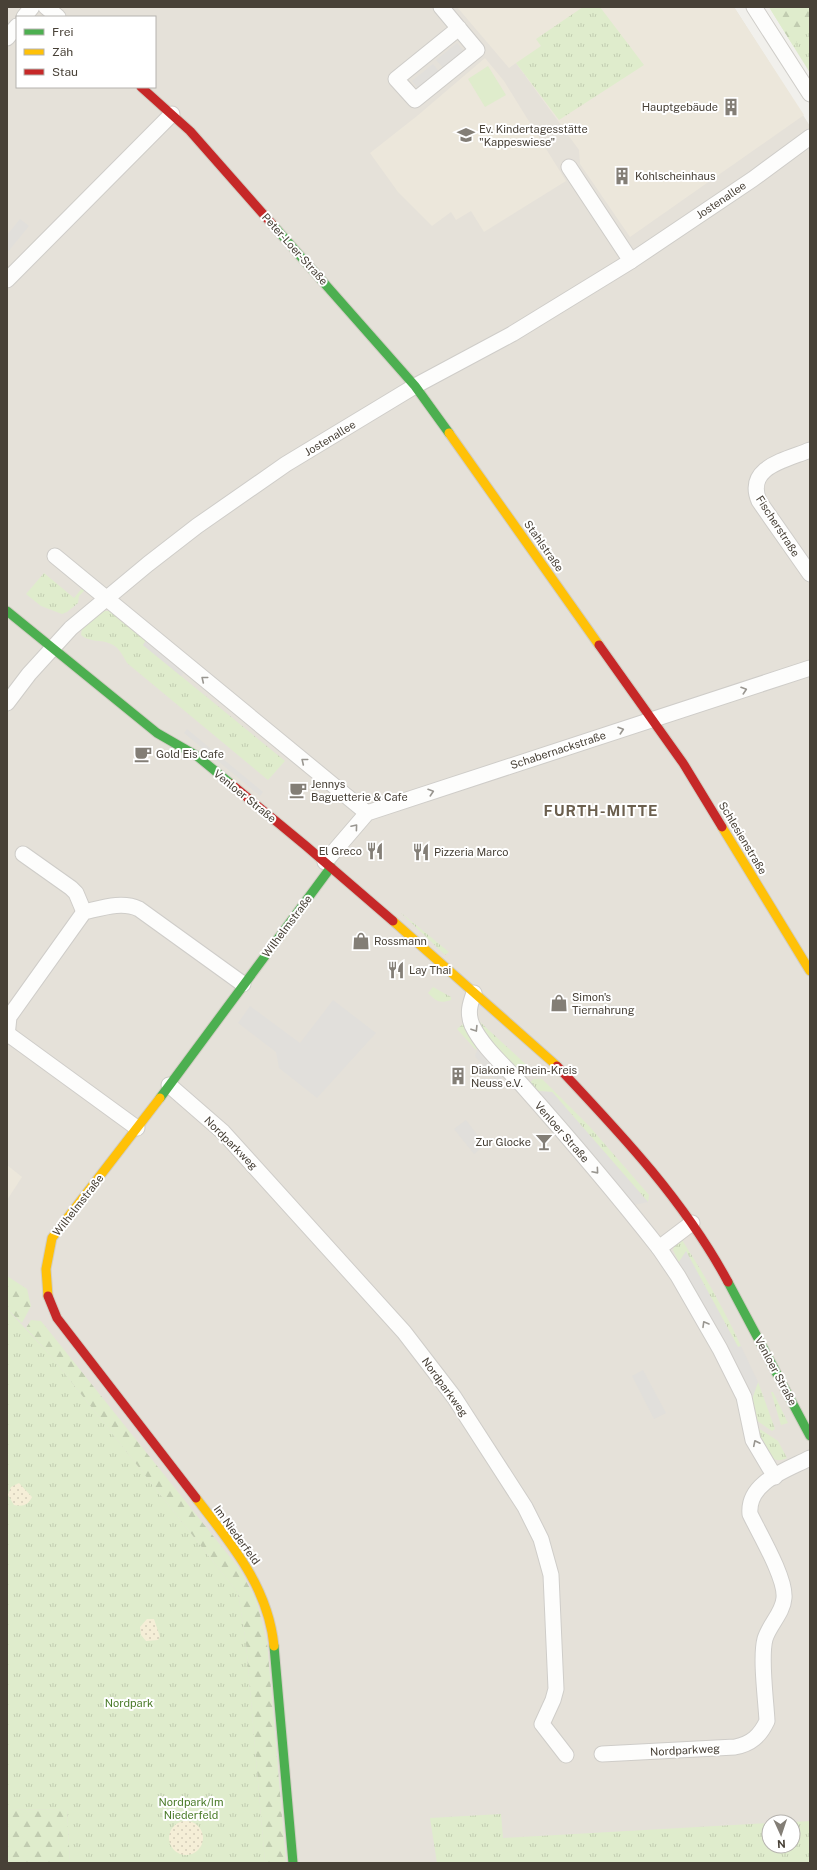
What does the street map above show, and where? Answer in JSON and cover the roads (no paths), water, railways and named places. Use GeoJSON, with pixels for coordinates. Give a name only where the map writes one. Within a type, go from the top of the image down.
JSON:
{"type":"FeatureCollection","features":[{"type":"Feature","properties":{"kind":"street"},"geometry":{"type":"LineString","coordinates":[[25,16],[32,7]]}},
{"type":"Feature","properties":{"kind":"street"},"geometry":{"type":"LineString","coordinates":[[46,7],[57,16]]}},
{"type":"Feature","properties":{"kind":"street"},"geometry":{"type":"LineString","coordinates":[[441,7],[459,28],[477,50],[415,100],[396,79],[459,28]]}},
{"type":"Feature","properties":{"kind":"street"},"geometry":{"type":"LineString","coordinates":[[754,7],[810,94]]}},
{"type":"Feature","properties":{"kind":"street"},"geometry":{"type":"LineString","coordinates":[[7,38],[16,27]]}},
{"type":"Feature","properties":{"kind":"street","name":"Peter-Loer-Straße"},"geometry":{"type":"LineString","coordinates":[[142,88],[190,131],[415,386]]}},
{"type":"Feature","properties":{"kind":"street"},"geometry":{"type":"LineString","coordinates":[[7,280],[172,114]]}},
{"type":"Feature","properties":{"kind":"street","name":"Jostenallee"},"geometry":{"type":"LineString","coordinates":[[7,703],[53,647],[71,628],[197,526],[280,469],[415,386],[512,334],[631,261],[753,179],[810,137]]}},
{"type":"Feature","properties":{"kind":"street"},"geometry":{"type":"LineString","coordinates":[[569,167],[631,261]]}},
{"type":"Feature","properties":{"kind":"street","name":"Stahlstraße"},"geometry":{"type":"LineString","coordinates":[[415,386],[653,719]]}},
{"type":"Feature","properties":{"kind":"street","name":"Fischerstraße"},"geometry":{"type":"LineString","coordinates":[[807,565],[759,500],[755,484],[758,476],[766,468],[810,450]]}},
{"type":"Feature","properties":{"kind":"street"},"geometry":{"type":"LineString","coordinates":[[55,556],[367,813],[328,864]]}},
{"type":"Feature","properties":{"kind":"street","name":"Venloer Straße"},"geometry":{"type":"LineString","coordinates":[[7,611],[157,732],[197,756],[328,864],[474,993],[551,1058],[637,1152],[692,1223],[721,1269],[810,1436]]}},
{"type":"Feature","properties":{"kind":"street","name":"Schabernackstraße"},"geometry":{"type":"LineString","coordinates":[[367,813],[810,668]]}},
{"type":"Feature","properties":{"kind":"street","name":"Schlesienstraße"},"geometry":{"type":"LineString","coordinates":[[653,719],[683,763],[810,971]]}},
{"type":"Feature","properties":{"kind":"street"},"geometry":{"type":"LineString","coordinates":[[23,854],[71,888],[76,894],[84,912]]}},
{"type":"Feature","properties":{"kind":"street","name":"Wilhelmstraße"},"geometry":{"type":"LineString","coordinates":[[54,1314],[49,1305],[45,1273],[46,1257],[52,1238],[169,1085],[328,864]]}},
{"type":"Feature","properties":{"kind":"street"},"geometry":{"type":"LineString","coordinates":[[137,1128],[8,1035],[9,1017],[84,912],[123,905],[132,905],[243,984]]}},
{"type":"Feature","properties":{"kind":"street","name":"Venloer Straße"},"geometry":{"type":"LineString","coordinates":[[474,993],[468,1008],[472,1024],[486,1046],[523,1086],[616,1193],[678,1276],[727,1363],[744,1397],[753,1440],[775,1477]]}},
{"type":"Feature","properties":{"kind":"street","name":"Nordparkweg"},"geometry":{"type":"LineString","coordinates":[[169,1085],[223,1132],[404,1332],[454,1397],[525,1507],[541,1539],[551,1575],[556,1688],[553,1700],[542,1724],[566,1756]]}},
{"type":"Feature","properties":{"kind":"street"},"geometry":{"type":"LineString","coordinates":[[658,1248],[692,1223]]}},
{"type":"Feature","properties":{"kind":"street","name":"Im Niederfeld"},"geometry":{"type":"LineString","coordinates":[[54,1314],[244,1561],[263,1598],[274,1637],[293,1863]]}},
{"type":"Feature","properties":{"kind":"street"},"geometry":{"type":"LineString","coordinates":[[775,1477],[810,1458]]}},
{"type":"Feature","properties":{"kind":"street","name":"Nordparkweg"},"geometry":{"type":"LineString","coordinates":[[602,1754],[735,1747],[745,1745],[755,1739],[763,1731],[767,1721],[764,1648],[768,1631],[782,1607],[784,1597],[777,1571],[750,1514],[749,1505],[753,1494],[760,1486],[775,1477]]}},
{"type":"Feature","properties":{"kind":"place","name":"Hauptgebäude"},"geometry":{"type":"Point","coordinates":[731,107]}},
{"type":"Feature","properties":{"kind":"place","name":"Ev. Kindertagesstätte \"Kappeswiese\""},"geometry":{"type":"Point","coordinates":[466,135]}},
{"type":"Feature","properties":{"kind":"place","name":"Kohlscheinhaus"},"geometry":{"type":"Point","coordinates":[622,176]}},
{"type":"Feature","properties":{"kind":"place","name":"Gold Eis Cafe"},"geometry":{"type":"Point","coordinates":[143,754]}},
{"type":"Feature","properties":{"kind":"place","name":"Jennys Baguetterie & Cafe"},"geometry":{"type":"Point","coordinates":[298,790]}},
{"type":"Feature","properties":{"kind":"place","name":"El Greco"},"geometry":{"type":"Point","coordinates":[375,851]}},
{"type":"Feature","properties":{"kind":"place","name":"Pizzeria Marco"},"geometry":{"type":"Point","coordinates":[421,852]}},
{"type":"Feature","properties":{"kind":"place","name":"Rossmann"},"geometry":{"type":"Point","coordinates":[361,941]}},
{"type":"Feature","properties":{"kind":"place","name":"Lay Thai"},"geometry":{"type":"Point","coordinates":[396,970]}},
{"type":"Feature","properties":{"kind":"place","name":"Simon's Tiernahrung"},"geometry":{"type":"Point","coordinates":[559,1003]}},
{"type":"Feature","properties":{"kind":"place","name":"Diakonie Rhein-Kreis Neuss e.V."},"geometry":{"type":"Point","coordinates":[458,1076]}},
{"type":"Feature","properties":{"kind":"place","name":"Zur Glocke"},"geometry":{"type":"Point","coordinates":[544,1142]}},
{"type":"Feature","properties":{"kind":"district","name":"FURTH-MITTE"},"geometry":{"type":"Point","coordinates":[601,810]}},
{"type":"Feature","properties":{"kind":"park label","name":"Nordpark"},"geometry":{"type":"Point","coordinates":[129,1703]}},
{"type":"Feature","properties":{"kind":"park label","name":"Nordpark/Im Niederfeld"},"geometry":{"type":"Point","coordinates":[191,1808]}}]}
